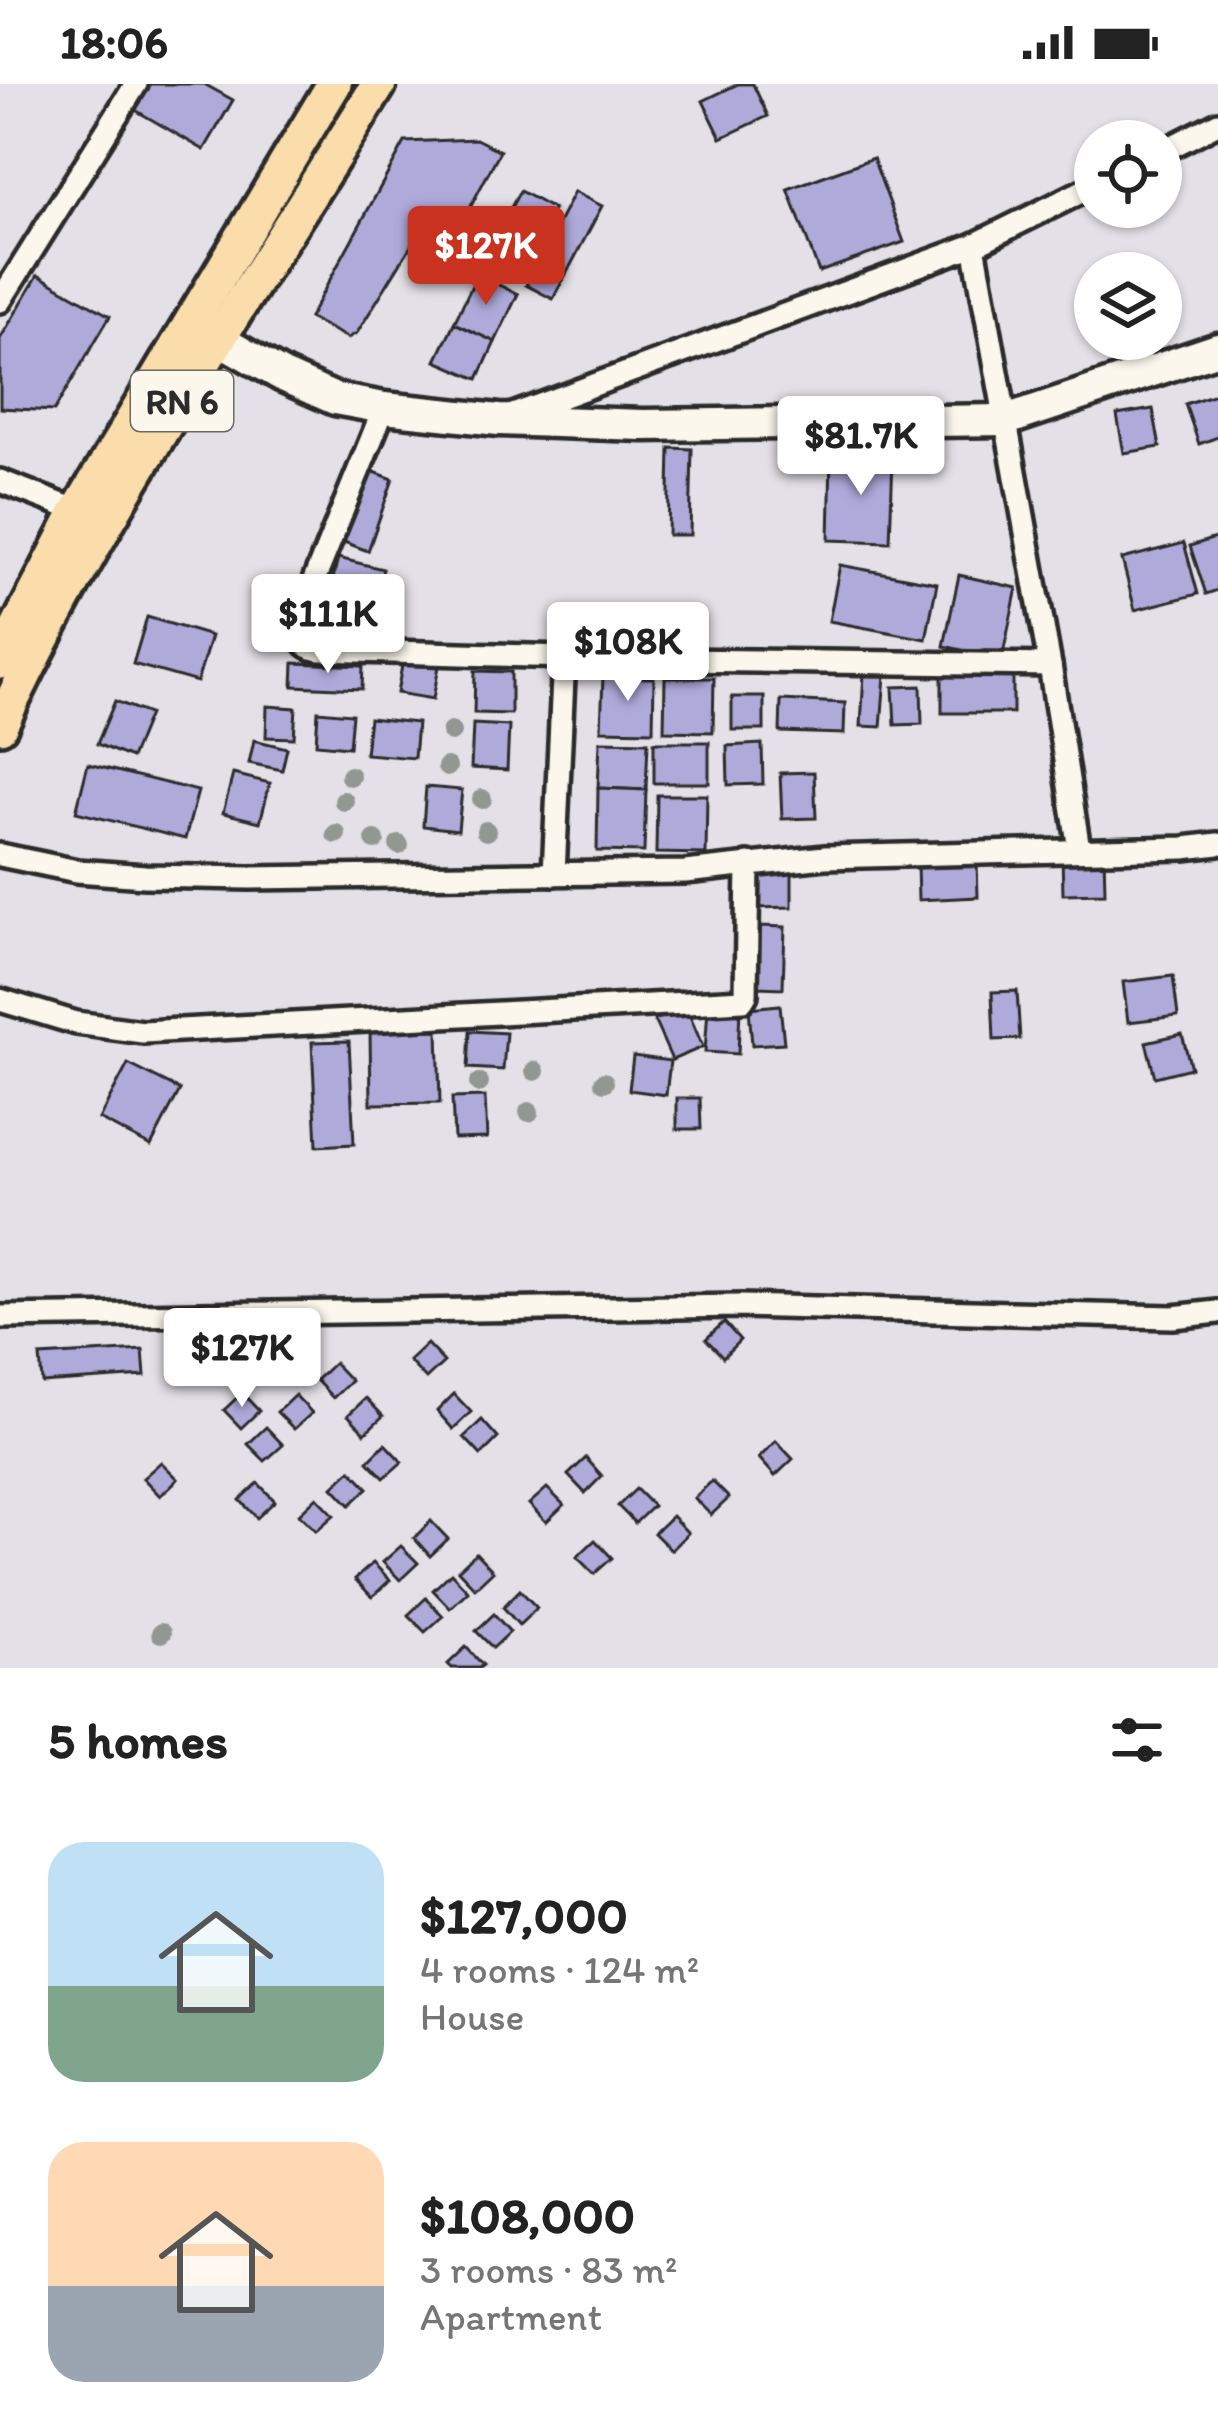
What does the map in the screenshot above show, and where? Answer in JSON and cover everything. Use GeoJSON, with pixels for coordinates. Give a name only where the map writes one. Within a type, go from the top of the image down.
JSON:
{"type":"FeatureCollection","features":[{"type":"Feature","properties":{"kind":"main road","name":"RN 6"},"geometry":{"type":"LineString","coordinates":[[0,727],[94,516],[334,84]]}},
{"type":"Feature","properties":{"kind":"main road","name":"RN 6"},"geometry":{"type":"LineString","coordinates":[[0,662],[94,516],[220,340],[379,84]]}},
{"type":"Feature","properties":{"kind":"street"},"geometry":{"type":"LineString","coordinates":[[0,301],[8,273],[136,84]]}},
{"type":"Feature","properties":{"kind":"street"},"geometry":{"type":"LineString","coordinates":[[1182,141],[1218,123]]}},
{"type":"Feature","properties":{"kind":"street"},"geometry":{"type":"LineString","coordinates":[[500,420],[974,245],[1074,195]]}},
{"type":"Feature","properties":{"kind":"street"},"geometry":{"type":"LineString","coordinates":[[974,245],[1079,849]]}},
{"type":"Feature","properties":{"kind":"street"},"geometry":{"type":"LineString","coordinates":[[220,340],[335,399],[500,420],[667,425],[1006,420],[1218,349]]}},
{"type":"Feature","properties":{"kind":"street"},"geometry":{"type":"LineString","coordinates":[[384,408],[315,578],[301,632],[305,645],[321,650],[1050,665]]}},
{"type":"Feature","properties":{"kind":"street"},"geometry":{"type":"LineString","coordinates":[[0,481],[94,516]]}},
{"type":"Feature","properties":{"kind":"street"},"geometry":{"type":"LineString","coordinates":[[554,874],[564,656]]}},
{"type":"Feature","properties":{"kind":"street"},"geometry":{"type":"LineString","coordinates":[[0,855],[76,871],[249,878],[685,872],[825,857],[1218,844]]}},
{"type":"Feature","properties":{"kind":"street"},"geometry":{"type":"LineString","coordinates":[[0,1000],[76,1023],[143,1032],[742,1000],[746,995],[748,864]]}},
{"type":"Feature","properties":{"kind":"street"},"geometry":{"type":"LineString","coordinates":[[0,1317],[741,1306],[1173,1317],[1218,1312]]}},
{"type":"Feature","properties":{"kind":"building"},"geometry":{"type":"Polygon","coordinates":[[[143,84],[204,84],[233,100],[204,150],[130,107],[143,84]]]}},
{"type":"Feature","properties":{"kind":"building"},"geometry":{"type":"Polygon","coordinates":[[[738,84],[753,84],[768,116],[721,138],[703,101],[738,84]]]}},
{"type":"Feature","properties":{"kind":"building"},"geometry":{"type":"Polygon","coordinates":[[[476,139],[500,151],[453,240],[424,225],[357,333],[348,338],[309,318],[405,142],[476,139]]]}},
{"type":"Feature","properties":{"kind":"building"},"geometry":{"type":"Polygon","coordinates":[[[873,158],[904,242],[819,272],[788,189],[873,158]]]}},
{"type":"Feature","properties":{"kind":"building"},"geometry":{"type":"Polygon","coordinates":[[[520,191],[553,209],[512,281],[480,263],[520,191]]]}},
{"type":"Feature","properties":{"kind":"building"},"geometry":{"type":"Polygon","coordinates":[[[574,192],[602,206],[553,299],[526,285],[574,192]]]}},
{"type":"Feature","properties":{"kind":"building"},"geometry":{"type":"Polygon","coordinates":[[[38,275],[110,316],[54,411],[0,408],[0,339],[38,275]]]}},
{"type":"Feature","properties":{"kind":"building"},"geometry":{"type":"Polygon","coordinates":[[[477,275],[518,294],[495,342],[454,323],[477,275]]]}},
{"type":"Feature","properties":{"kind":"building"},"geometry":{"type":"Polygon","coordinates":[[[454,323],[495,342],[478,379],[436,361],[454,323]]]}},
{"type":"Feature","properties":{"kind":"building"},"geometry":{"type":"Polygon","coordinates":[[[1218,393],[1218,437],[1199,444],[1185,404],[1218,393]]]}},
{"type":"Feature","properties":{"kind":"building"},"geometry":{"type":"Polygon","coordinates":[[[1153,409],[1160,447],[1124,453],[1117,415],[1153,409]]]}},
{"type":"Feature","properties":{"kind":"building"},"geometry":{"type":"Polygon","coordinates":[[[670,448],[692,449],[690,535],[668,535],[670,448]]]}},
{"type":"Feature","properties":{"kind":"building"},"geometry":{"type":"Polygon","coordinates":[[[831,455],[893,457],[890,542],[829,540],[831,455]]]}},
{"type":"Feature","properties":{"kind":"building"},"geometry":{"type":"Polygon","coordinates":[[[369,470],[393,479],[368,551],[344,542],[369,470]]]}},
{"type":"Feature","properties":{"kind":"building"},"geometry":{"type":"Polygon","coordinates":[[[1218,537],[1218,590],[1206,594],[1190,546],[1218,537]]]}},
{"type":"Feature","properties":{"kind":"building"},"geometry":{"type":"Polygon","coordinates":[[[1184,543],[1198,594],[1135,610],[1122,559],[1184,543]]]}},
{"type":"Feature","properties":{"kind":"building"},"geometry":{"type":"Polygon","coordinates":[[[338,558],[383,569],[374,606],[329,595],[338,558]]]}},
{"type":"Feature","properties":{"kind":"building"},"geometry":{"type":"Polygon","coordinates":[[[840,565],[937,583],[926,639],[829,621],[840,565]]]}},
{"type":"Feature","properties":{"kind":"building"},"geometry":{"type":"Polygon","coordinates":[[[959,575],[1017,588],[1002,659],[944,646],[959,575]]]}},
{"type":"Feature","properties":{"kind":"building"},"geometry":{"type":"Polygon","coordinates":[[[147,617],[211,636],[197,682],[133,664],[147,617]]]}},
{"type":"Feature","properties":{"kind":"building"},"geometry":{"type":"Polygon","coordinates":[[[403,660],[439,666],[433,699],[397,693],[403,660]]]}},
{"type":"Feature","properties":{"kind":"building"},"geometry":{"type":"Polygon","coordinates":[[[294,663],[363,666],[362,689],[293,686],[294,663]]]}},
{"type":"Feature","properties":{"kind":"building"},"geometry":{"type":"Polygon","coordinates":[[[942,669],[1013,669],[1013,713],[942,713],[942,669]]]}},
{"type":"Feature","properties":{"kind":"building"},"geometry":{"type":"Polygon","coordinates":[[[475,671],[511,672],[511,714],[474,713],[475,671]]]}},
{"type":"Feature","properties":{"kind":"building"},"geometry":{"type":"Polygon","coordinates":[[[864,673],[885,675],[881,727],[861,726],[864,673]]]}},
{"type":"Feature","properties":{"kind":"building"},"geometry":{"type":"Polygon","coordinates":[[[603,677],[654,678],[653,731],[601,730],[603,677]]]}},
{"type":"Feature","properties":{"kind":"building"},"geometry":{"type":"Polygon","coordinates":[[[665,678],[714,678],[713,732],[664,731],[665,678]]]}},
{"type":"Feature","properties":{"kind":"building"},"geometry":{"type":"Polygon","coordinates":[[[921,686],[922,724],[895,725],[893,687],[921,686]]]}},
{"type":"Feature","properties":{"kind":"building"},"geometry":{"type":"Polygon","coordinates":[[[732,697],[764,697],[764,730],[732,730],[732,697]]]}},
{"type":"Feature","properties":{"kind":"building"},"geometry":{"type":"Polygon","coordinates":[[[781,700],[845,703],[844,734],[780,732],[781,700]]]}},
{"type":"Feature","properties":{"kind":"building"},"geometry":{"type":"Polygon","coordinates":[[[115,701],[149,714],[131,758],[97,744],[115,701]]]}},
{"type":"Feature","properties":{"kind":"building"},"geometry":{"type":"Polygon","coordinates":[[[267,706],[296,708],[294,738],[266,737],[267,706]]]}},
{"type":"Feature","properties":{"kind":"building"},"geometry":{"type":"Polygon","coordinates":[[[318,711],[352,714],[349,747],[316,744],[318,711]]]}},
{"type":"Feature","properties":{"kind":"building"},"geometry":{"type":"Polygon","coordinates":[[[369,718],[417,723],[414,758],[365,754],[369,718]]]}},
{"type":"Feature","properties":{"kind":"building"},"geometry":{"type":"Polygon","coordinates":[[[473,724],[509,726],[507,770],[471,768],[473,724]]]}},
{"type":"Feature","properties":{"kind":"building"},"geometry":{"type":"Polygon","coordinates":[[[254,740],[287,748],[282,770],[249,763],[254,740]]]}},
{"type":"Feature","properties":{"kind":"building"},"geometry":{"type":"Polygon","coordinates":[[[600,741],[648,742],[646,790],[598,788],[600,741]]]}},
{"type":"Feature","properties":{"kind":"building"},"geometry":{"type":"Polygon","coordinates":[[[654,742],[709,742],[709,783],[654,783],[654,742]]]}},
{"type":"Feature","properties":{"kind":"building"},"geometry":{"type":"Polygon","coordinates":[[[762,744],[763,784],[728,785],[727,746],[762,744]]]}},
{"type":"Feature","properties":{"kind":"building"},"geometry":{"type":"Polygon","coordinates":[[[88,764],[198,791],[185,839],[76,812],[88,764]]]}},
{"type":"Feature","properties":{"kind":"building"},"geometry":{"type":"Polygon","coordinates":[[[814,772],[816,818],[782,819],[780,773],[814,772]]]}},
{"type":"Feature","properties":{"kind":"building"},"geometry":{"type":"Polygon","coordinates":[[[233,774],[270,783],[260,822],[223,813],[233,774]]]}},
{"type":"Feature","properties":{"kind":"building"},"geometry":{"type":"Polygon","coordinates":[[[426,787],[462,790],[458,830],[423,826],[426,787]]]}},
{"type":"Feature","properties":{"kind":"building"},"geometry":{"type":"Polygon","coordinates":[[[598,788],[646,790],[644,852],[597,851],[598,788]]]}},
{"type":"Feature","properties":{"kind":"building"},"geometry":{"type":"Polygon","coordinates":[[[657,795],[707,795],[706,854],[656,853],[657,795]]]}},
{"type":"Feature","properties":{"kind":"building"},"geometry":{"type":"Polygon","coordinates":[[[1104,852],[1105,893],[1063,894],[1062,854],[1104,852]]]}},
{"type":"Feature","properties":{"kind":"building"},"geometry":{"type":"Polygon","coordinates":[[[977,861],[978,897],[918,900],[917,863],[977,861]]]}},
{"type":"Feature","properties":{"kind":"building"},"geometry":{"type":"Polygon","coordinates":[[[792,868],[792,907],[755,908],[755,869],[792,868]]]}},
{"type":"Feature","properties":{"kind":"building"},"geometry":{"type":"Polygon","coordinates":[[[759,926],[785,927],[783,988],[757,987],[759,926]]]}},
{"type":"Feature","properties":{"kind":"building"},"geometry":{"type":"Polygon","coordinates":[[[1173,976],[1178,1016],[1128,1022],[1123,982],[1173,976]]]}},
{"type":"Feature","properties":{"kind":"building"},"geometry":{"type":"Polygon","coordinates":[[[1017,991],[1020,1039],[994,1040],[992,992],[1017,991]]]}},
{"type":"Feature","properties":{"kind":"building"},"geometry":{"type":"Polygon","coordinates":[[[780,1005],[784,1043],[752,1045],[749,1008],[780,1005]]]}},
{"type":"Feature","properties":{"kind":"building"},"geometry":{"type":"Polygon","coordinates":[[[686,1007],[703,1047],[672,1060],[654,1020],[686,1007]]]}},
{"type":"Feature","properties":{"kind":"building"},"geometry":{"type":"Polygon","coordinates":[[[708,1007],[740,1009],[738,1054],[705,1052],[708,1007]]]}},
{"type":"Feature","properties":{"kind":"building"},"geometry":{"type":"Polygon","coordinates":[[[438,1030],[440,1103],[371,1104],[370,1031],[438,1030]]]}},
{"type":"Feature","properties":{"kind":"building"},"geometry":{"type":"Polygon","coordinates":[[[470,1031],[506,1033],[503,1070],[468,1068],[470,1031]]]}},
{"type":"Feature","properties":{"kind":"building"},"geometry":{"type":"Polygon","coordinates":[[[1182,1034],[1191,1068],[1155,1077],[1146,1042],[1182,1034]]]}},
{"type":"Feature","properties":{"kind":"building"},"geometry":{"type":"Polygon","coordinates":[[[349,1041],[354,1144],[317,1146],[312,1042],[349,1041]]]}},
{"type":"Feature","properties":{"kind":"building"},"geometry":{"type":"Polygon","coordinates":[[[633,1056],[670,1061],[666,1095],[629,1090],[633,1056]]]}},
{"type":"Feature","properties":{"kind":"building"},"geometry":{"type":"Polygon","coordinates":[[[128,1064],[180,1090],[151,1146],[99,1119],[128,1064]]]}},
{"type":"Feature","properties":{"kind":"building"},"geometry":{"type":"Polygon","coordinates":[[[485,1097],[487,1138],[454,1139],[452,1098],[485,1097]]]}},
{"type":"Feature","properties":{"kind":"building"},"geometry":{"type":"Polygon","coordinates":[[[677,1098],[700,1098],[701,1129],[677,1129],[677,1098]]]}},
{"type":"Feature","properties":{"kind":"building"},"geometry":{"type":"Polygon","coordinates":[[[724,1322],[740,1340],[723,1357],[706,1339],[724,1322]]]}},
{"type":"Feature","properties":{"kind":"building"},"geometry":{"type":"Polygon","coordinates":[[[427,1344],[444,1362],[426,1379],[409,1361],[427,1344]]]}},
{"type":"Feature","properties":{"kind":"building"},"geometry":{"type":"Polygon","coordinates":[[[143,1350],[145,1376],[42,1383],[40,1356],[143,1350]]]}},
{"type":"Feature","properties":{"kind":"building"},"geometry":{"type":"Polygon","coordinates":[[[334,1363],[351,1381],[333,1398],[316,1380],[334,1363]]]}},
{"type":"Feature","properties":{"kind":"building"},"geometry":{"type":"Polygon","coordinates":[[[242,1393],[259,1411],[241,1428],[224,1410],[242,1393]]]}},
{"type":"Feature","properties":{"kind":"building"},"geometry":{"type":"Polygon","coordinates":[[[454,1394],[471,1412],[453,1429],[437,1411],[454,1394]]]}},
{"type":"Feature","properties":{"kind":"building"},"geometry":{"type":"Polygon","coordinates":[[[295,1395],[312,1413],[294,1429],[277,1412],[295,1395]]]}},
{"type":"Feature","properties":{"kind":"building"},"geometry":{"type":"Polygon","coordinates":[[[366,1398],[383,1416],[365,1433],[348,1415],[366,1398]]]}},
{"type":"Feature","properties":{"kind":"building"},"geometry":{"type":"Polygon","coordinates":[[[482,1420],[498,1438],[481,1455],[464,1437],[482,1420]]]}},
{"type":"Feature","properties":{"kind":"building"},"geometry":{"type":"Polygon","coordinates":[[[266,1427],[283,1445],[265,1461],[248,1444],[266,1427]]]}},
{"type":"Feature","properties":{"kind":"building"},"geometry":{"type":"Polygon","coordinates":[[[776,1441],[793,1459],[775,1476],[759,1458],[776,1441]]]}},
{"type":"Feature","properties":{"kind":"building"},"geometry":{"type":"Polygon","coordinates":[[[385,1444],[402,1462],[384,1478],[368,1461],[385,1444]]]}},
{"type":"Feature","properties":{"kind":"building"},"geometry":{"type":"Polygon","coordinates":[[[586,1458],[602,1476],[585,1493],[568,1475],[586,1458]]]}},
{"type":"Feature","properties":{"kind":"building"},"geometry":{"type":"Polygon","coordinates":[[[161,1462],[178,1479],[160,1496],[143,1478],[161,1462]]]}},
{"type":"Feature","properties":{"kind":"building"},"geometry":{"type":"Polygon","coordinates":[[[351,1470],[368,1488],[350,1505],[333,1487],[351,1470]]]}},
{"type":"Feature","properties":{"kind":"building"},"geometry":{"type":"Polygon","coordinates":[[[712,1481],[729,1498],[711,1515],[694,1498],[712,1481]]]}},
{"type":"Feature","properties":{"kind":"building"},"geometry":{"type":"Polygon","coordinates":[[[258,1483],[275,1501],[257,1518],[240,1500],[258,1483]]]}},
{"type":"Feature","properties":{"kind":"building"},"geometry":{"type":"Polygon","coordinates":[[[547,1488],[564,1505],[546,1522],[529,1504],[547,1488]]]}},
{"type":"Feature","properties":{"kind":"building"},"geometry":{"type":"Polygon","coordinates":[[[636,1489],[653,1506],[635,1523],[618,1506],[636,1489]]]}},
{"type":"Feature","properties":{"kind":"building"},"geometry":{"type":"Polygon","coordinates":[[[317,1497],[334,1515],[316,1531],[299,1514],[317,1497]]]}},
{"type":"Feature","properties":{"kind":"building"},"geometry":{"type":"Polygon","coordinates":[[[672,1516],[688,1533],[671,1550],[654,1533],[672,1516]]]}},
{"type":"Feature","properties":{"kind":"building"},"geometry":{"type":"Polygon","coordinates":[[[431,1521],[448,1539],[430,1556],[414,1538],[431,1521]]]}},
{"type":"Feature","properties":{"kind":"building"},"geometry":{"type":"Polygon","coordinates":[[[595,1540],[612,1558],[594,1574],[577,1557],[595,1540]]]}},
{"type":"Feature","properties":{"kind":"building"},"geometry":{"type":"Polygon","coordinates":[[[401,1546],[418,1563],[400,1580],[383,1562],[401,1546]]]}},
{"type":"Feature","properties":{"kind":"building"},"geometry":{"type":"Polygon","coordinates":[[[476,1553],[493,1571],[475,1588],[458,1570],[476,1553]]]}},
{"type":"Feature","properties":{"kind":"building"},"geometry":{"type":"Polygon","coordinates":[[[373,1563],[390,1580],[372,1597],[355,1579],[373,1563]]]}},
{"type":"Feature","properties":{"kind":"building"},"geometry":{"type":"Polygon","coordinates":[[[451,1573],[468,1591],[450,1608],[433,1590],[451,1573]]]}},
{"type":"Feature","properties":{"kind":"building"},"geometry":{"type":"Polygon","coordinates":[[[520,1590],[537,1608],[519,1625],[503,1607],[520,1590]]]}},
{"type":"Feature","properties":{"kind":"building"},"geometry":{"type":"Polygon","coordinates":[[[426,1598],[443,1616],[425,1632],[408,1615],[426,1598]]]}},
{"type":"Feature","properties":{"kind":"building"},"geometry":{"type":"Polygon","coordinates":[[[494,1614],[510,1632],[493,1648],[476,1631],[494,1614]]]}},
{"type":"Feature","properties":{"kind":"building"},"geometry":{"type":"Polygon","coordinates":[[[466,1647],[483,1665],[452,1668],[448,1664],[466,1647]]]}}]}
